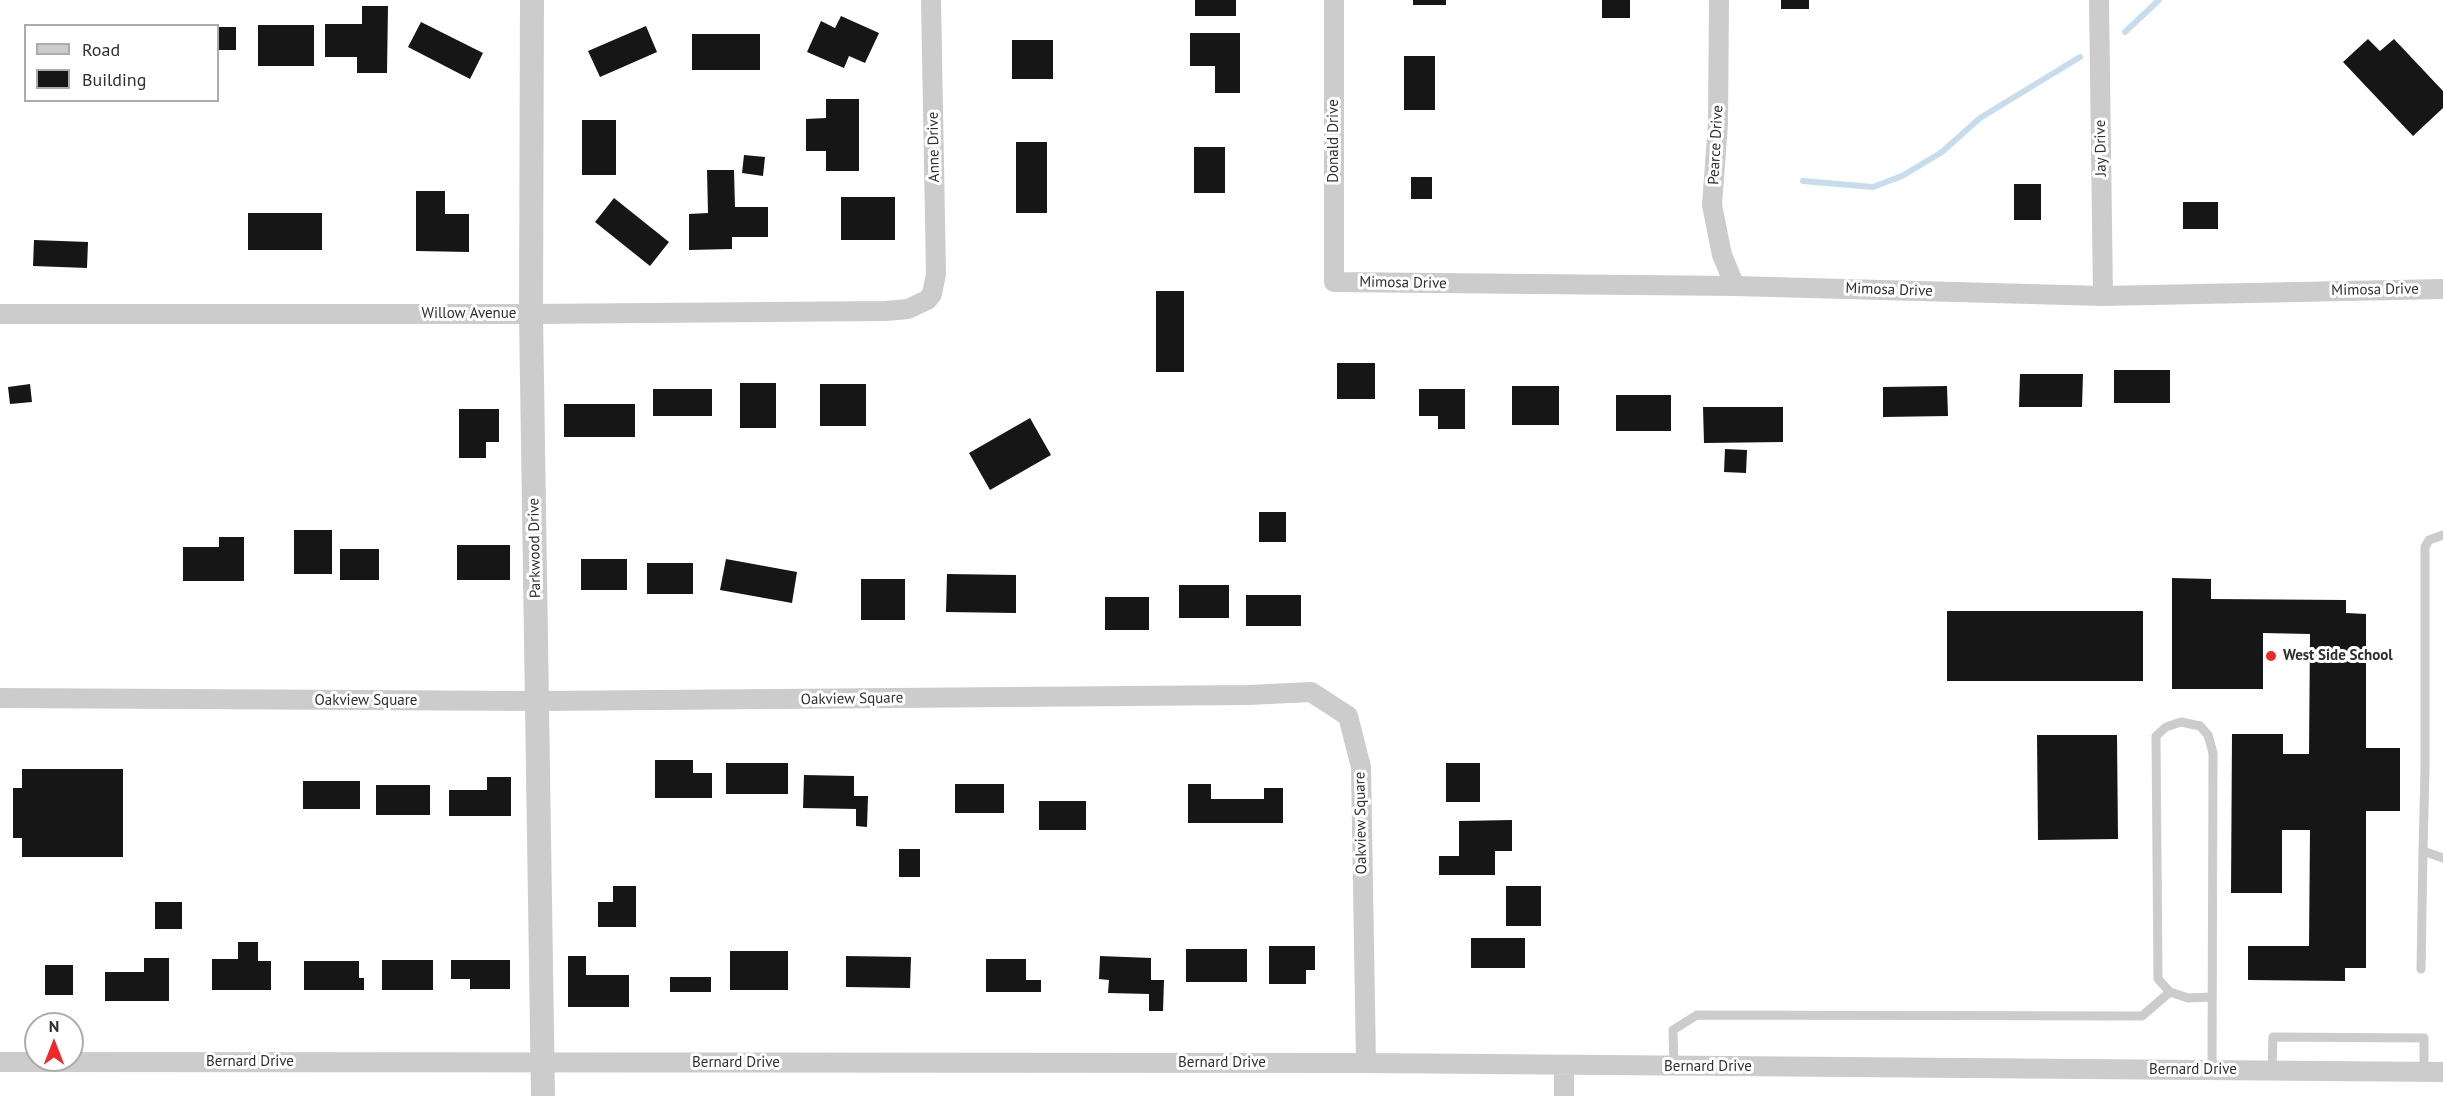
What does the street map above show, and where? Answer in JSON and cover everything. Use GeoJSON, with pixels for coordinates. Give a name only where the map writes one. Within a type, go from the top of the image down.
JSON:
{"type":"FeatureCollection","features":[{"type":"Feature","properties":{"kind":"street","name":"Parkwood Drive"},"geometry":{"type":"LineString","coordinates":[[532,0],[531,314],[543,1096]]}},
{"type":"Feature","properties":{"kind":"street","name":"Anne Drive"},"geometry":{"type":"LineString","coordinates":[[931,0],[936,274],[932,294]]}},
{"type":"Feature","properties":{"kind":"street","name":"Donald Drive"},"geometry":{"type":"LineString","coordinates":[[1334,0],[1334,282]]}},
{"type":"Feature","properties":{"kind":"street","name":"Pearce Drive"},"geometry":{"type":"LineString","coordinates":[[1719,0],[1718,124],[1712,205],[1722,255],[1735,286]]}},
{"type":"Feature","properties":{"kind":"street","name":"Jay Drive"},"geometry":{"type":"LineString","coordinates":[[2100,0],[2103,296]]}},
{"type":"Feature","properties":{"kind":"street","name":"Mimosa Drive"},"geometry":{"type":"LineString","coordinates":[[1334,282],[1735,286],[2103,296],[2443,289]]}},
{"type":"Feature","properties":{"kind":"street","name":"Willow Avenue"},"geometry":{"type":"LineString","coordinates":[[0,314],[885,311],[908,309],[927,300],[932,294]]}},
{"type":"Feature","properties":{"kind":"street","name":"Oakview Square"},"geometry":{"type":"LineString","coordinates":[[0,699],[538,702],[1248,695],[1311,692],[1348,716],[1361,767],[1366,1063]]}},
{"type":"Feature","properties":{"kind":"street","name":"Bernard Drive"},"geometry":{"type":"LineString","coordinates":[[0,1062],[1366,1063],[2434,1072]]}},
{"type":"Feature","properties":{"kind":"street"},"geometry":{"type":"LineString","coordinates":[[1564,1066],[1564,1096]]}},
{"type":"Feature","properties":{"kind":"lane"},"geometry":{"type":"LineString","coordinates":[[2421,969],[2425,770],[2425,547],[2429,540],[2443,535]]}},
{"type":"Feature","properties":{"kind":"lane"},"geometry":{"type":"LineString","coordinates":[[2212,997],[2188,998],[2170,992],[2158,979],[2156,736],[2166,727],[2181,723],[2200,726],[2208,735],[2213,753],[2212,1070]]}},
{"type":"Feature","properties":{"kind":"lane"},"geometry":{"type":"LineString","coordinates":[[2423,851],[2443,858]]}},
{"type":"Feature","properties":{"kind":"lane"},"geometry":{"type":"LineString","coordinates":[[1674,1067],[1673,1030],[1697,1015],[2142,1016],[2170,992]]}},
{"type":"Feature","properties":{"kind":"lane"},"geometry":{"type":"LineString","coordinates":[[2272,1071],[2273,1037],[2424,1038],[2434,1072]]}},
{"type":"Feature","properties":{"kind":"building"},"geometry":{"type":"Polygon","coordinates":[[[1195,0],[1236,0],[1236,16],[1195,16],[1195,0]]]}},
{"type":"Feature","properties":{"kind":"building"},"geometry":{"type":"Polygon","coordinates":[[[1413,0],[1446,0],[1446,5],[1413,5],[1413,0]]]}},
{"type":"Feature","properties":{"kind":"building"},"geometry":{"type":"Polygon","coordinates":[[[1602,0],[1630,0],[1630,18],[1602,18],[1602,0]]]}},
{"type":"Feature","properties":{"kind":"building"},"geometry":{"type":"Polygon","coordinates":[[[1781,0],[1809,0],[1809,9],[1781,9],[1781,0]]]}},
{"type":"Feature","properties":{"kind":"building"},"geometry":{"type":"Polygon","coordinates":[[[362,6],[388,6],[387,73],[357,73],[357,57],[325,57],[325,24],[362,24],[362,6]]]}},
{"type":"Feature","properties":{"kind":"building"},"geometry":{"type":"Polygon","coordinates":[[[841,16],[879,33],[865,63],[849,56],[844,68],[807,52],[821,21],[835,28],[841,16]]]}},
{"type":"Feature","properties":{"kind":"building"},"geometry":{"type":"Polygon","coordinates":[[[421,22],[483,53],[470,79],[408,47],[421,22]]]}},
{"type":"Feature","properties":{"kind":"building"},"geometry":{"type":"Polygon","coordinates":[[[258,25],[314,25],[314,66],[258,66],[258,25]]]}},
{"type":"Feature","properties":{"kind":"building"},"geometry":{"type":"Polygon","coordinates":[[[646,26],[657,52],[600,77],[588,51],[646,26]]]}},
{"type":"Feature","properties":{"kind":"building"},"geometry":{"type":"Polygon","coordinates":[[[219,27],[236,27],[236,50],[219,50],[219,27]]]}},
{"type":"Feature","properties":{"kind":"building"},"geometry":{"type":"Polygon","coordinates":[[[1190,33],[1240,33],[1240,93],[1215,93],[1215,66],[1190,66],[1190,33]]]}},
{"type":"Feature","properties":{"kind":"building"},"geometry":{"type":"Polygon","coordinates":[[[692,34],[760,34],[760,70],[692,70],[692,34]]]}},
{"type":"Feature","properties":{"kind":"building"},"geometry":{"type":"Polygon","coordinates":[[[2368,39],[2380,51],[2394,39],[2443,91],[2443,108],[2413,136],[2343,62],[2368,39]]]}},
{"type":"Feature","properties":{"kind":"building"},"geometry":{"type":"Polygon","coordinates":[[[1012,40],[1053,40],[1053,79],[1012,79],[1012,40]]]}},
{"type":"Feature","properties":{"kind":"building"},"geometry":{"type":"Polygon","coordinates":[[[1404,56],[1435,56],[1435,110],[1404,110],[1404,56]]]}},
{"type":"Feature","properties":{"kind":"building"},"geometry":{"type":"Polygon","coordinates":[[[826,99],[859,99],[859,171],[826,171],[826,151],[806,151],[806,119],[826,118],[826,99]]]}},
{"type":"Feature","properties":{"kind":"building"},"geometry":{"type":"Polygon","coordinates":[[[582,120],[616,120],[616,175],[582,175],[582,120]]]}},
{"type":"Feature","properties":{"kind":"building"},"geometry":{"type":"Polygon","coordinates":[[[1016,142],[1047,142],[1047,213],[1016,213],[1016,142]]]}},
{"type":"Feature","properties":{"kind":"building"},"geometry":{"type":"Polygon","coordinates":[[[1194,147],[1225,147],[1225,193],[1194,193],[1194,147]]]}},
{"type":"Feature","properties":{"kind":"building"},"geometry":{"type":"Polygon","coordinates":[[[744,155],[765,157],[763,176],[742,173],[744,155]]]}},
{"type":"Feature","properties":{"kind":"building"},"geometry":{"type":"Polygon","coordinates":[[[707,170],[734,170],[735,207],[768,207],[768,237],[732,237],[732,249],[689,250],[689,214],[708,213],[707,170]]]}},
{"type":"Feature","properties":{"kind":"building"},"geometry":{"type":"Polygon","coordinates":[[[1411,177],[1432,177],[1432,199],[1411,199],[1411,177]]]}},
{"type":"Feature","properties":{"kind":"building"},"geometry":{"type":"Polygon","coordinates":[[[2014,184],[2041,184],[2041,220],[2014,220],[2014,184]]]}},
{"type":"Feature","properties":{"kind":"building"},"geometry":{"type":"Polygon","coordinates":[[[416,191],[445,191],[445,214],[469,214],[469,252],[416,251],[416,191]]]}},
{"type":"Feature","properties":{"kind":"building"},"geometry":{"type":"Polygon","coordinates":[[[841,197],[895,197],[895,240],[841,240],[841,197]]]}},
{"type":"Feature","properties":{"kind":"building"},"geometry":{"type":"Polygon","coordinates":[[[614,198],[669,242],[650,266],[595,222],[614,198]]]}},
{"type":"Feature","properties":{"kind":"building"},"geometry":{"type":"Polygon","coordinates":[[[2183,202],[2218,202],[2218,229],[2183,229],[2183,202]]]}},
{"type":"Feature","properties":{"kind":"building"},"geometry":{"type":"Polygon","coordinates":[[[248,213],[322,213],[322,250],[248,250],[248,213]]]}},
{"type":"Feature","properties":{"kind":"building"},"geometry":{"type":"Polygon","coordinates":[[[34,240],[88,242],[87,268],[33,266],[34,240]]]}},
{"type":"Feature","properties":{"kind":"building"},"geometry":{"type":"Polygon","coordinates":[[[1156,291],[1184,291],[1184,372],[1156,372],[1156,291]]]}},
{"type":"Feature","properties":{"kind":"building"},"geometry":{"type":"Polygon","coordinates":[[[1337,363],[1375,363],[1375,399],[1337,399],[1337,363]]]}},
{"type":"Feature","properties":{"kind":"building"},"geometry":{"type":"Polygon","coordinates":[[[2114,370],[2170,370],[2170,403],[2114,403],[2114,370]]]}},
{"type":"Feature","properties":{"kind":"building"},"geometry":{"type":"Polygon","coordinates":[[[2020,374],[2083,374],[2082,407],[2019,407],[2020,374]]]}},
{"type":"Feature","properties":{"kind":"building"},"geometry":{"type":"Polygon","coordinates":[[[740,383],[776,383],[776,428],[740,428],[740,383]]]}},
{"type":"Feature","properties":{"kind":"building"},"geometry":{"type":"Polygon","coordinates":[[[30,384],[32,402],[10,404],[8,387],[30,384]]]}},
{"type":"Feature","properties":{"kind":"building"},"geometry":{"type":"Polygon","coordinates":[[[820,384],[866,384],[866,426],[820,426],[820,384]]]}},
{"type":"Feature","properties":{"kind":"building"},"geometry":{"type":"Polygon","coordinates":[[[1512,386],[1559,386],[1559,425],[1512,425],[1512,386]]]}},
{"type":"Feature","properties":{"kind":"building"},"geometry":{"type":"Polygon","coordinates":[[[1947,386],[1948,416],[1883,417],[1883,387],[1947,386]]]}},
{"type":"Feature","properties":{"kind":"building"},"geometry":{"type":"Polygon","coordinates":[[[653,389],[712,389],[712,416],[653,416],[653,389]]]}},
{"type":"Feature","properties":{"kind":"building"},"geometry":{"type":"Polygon","coordinates":[[[1419,389],[1465,389],[1465,429],[1438,429],[1438,416],[1419,416],[1419,389]]]}},
{"type":"Feature","properties":{"kind":"building"},"geometry":{"type":"Polygon","coordinates":[[[1616,395],[1671,395],[1671,431],[1616,431],[1616,395]]]}},
{"type":"Feature","properties":{"kind":"building"},"geometry":{"type":"Polygon","coordinates":[[[564,404],[635,404],[635,437],[564,437],[564,404]]]}},
{"type":"Feature","properties":{"kind":"building"},"geometry":{"type":"Polygon","coordinates":[[[1703,407],[1783,407],[1783,442],[1704,443],[1703,407]]]}},
{"type":"Feature","properties":{"kind":"building"},"geometry":{"type":"Polygon","coordinates":[[[459,409],[499,409],[499,442],[486,442],[486,458],[459,458],[459,409]]]}},
{"type":"Feature","properties":{"kind":"building"},"geometry":{"type":"Polygon","coordinates":[[[1030,418],[1051,455],[990,490],[969,453],[1030,418]]]}},
{"type":"Feature","properties":{"kind":"building"},"geometry":{"type":"Polygon","coordinates":[[[1725,449],[1747,450],[1746,473],[1724,472],[1725,449]]]}},
{"type":"Feature","properties":{"kind":"building"},"geometry":{"type":"Polygon","coordinates":[[[1259,512],[1286,512],[1286,542],[1259,542],[1259,512]]]}},
{"type":"Feature","properties":{"kind":"building"},"geometry":{"type":"Polygon","coordinates":[[[294,530],[332,530],[332,574],[294,574],[294,530]]]}},
{"type":"Feature","properties":{"kind":"building"},"geometry":{"type":"Polygon","coordinates":[[[219,537],[244,537],[244,581],[183,581],[183,547],[219,547],[219,537]]]}},
{"type":"Feature","properties":{"kind":"building"},"geometry":{"type":"Polygon","coordinates":[[[457,545],[510,545],[510,580],[457,580],[457,545]]]}},
{"type":"Feature","properties":{"kind":"building"},"geometry":{"type":"Polygon","coordinates":[[[340,549],[379,549],[379,580],[340,580],[340,549]]]}},
{"type":"Feature","properties":{"kind":"building"},"geometry":{"type":"Polygon","coordinates":[[[581,559],[627,559],[627,590],[581,590],[581,559]]]}},
{"type":"Feature","properties":{"kind":"building"},"geometry":{"type":"Polygon","coordinates":[[[726,559],[797,572],[792,603],[720,590],[726,559]]]}},
{"type":"Feature","properties":{"kind":"building"},"geometry":{"type":"Polygon","coordinates":[[[647,563],[693,563],[693,594],[647,594],[647,563]]]}},
{"type":"Feature","properties":{"kind":"building"},"geometry":{"type":"Polygon","coordinates":[[[947,574],[1016,575],[1016,613],[946,612],[947,574]]]}},
{"type":"Feature","properties":{"kind":"building"},"geometry":{"type":"Polygon","coordinates":[[[2172,578],[2211,579],[2211,599],[2346,600],[2346,613],[2366,614],[2366,748],[2400,748],[2400,811],[2366,811],[2366,968],[2345,968],[2345,981],[2248,980],[2248,946],[2309,946],[2310,830],[2282,830],[2282,893],[2231,893],[2232,734],[2283,734],[2283,754],[2309,754],[2310,634],[2263,633],[2263,689],[2172,689],[2172,578]]]}},
{"type":"Feature","properties":{"kind":"building"},"geometry":{"type":"Polygon","coordinates":[[[861,579],[905,579],[905,620],[861,620],[861,579]]]}},
{"type":"Feature","properties":{"kind":"building"},"geometry":{"type":"Polygon","coordinates":[[[1179,585],[1229,585],[1229,618],[1179,618],[1179,585]]]}},
{"type":"Feature","properties":{"kind":"building"},"geometry":{"type":"Polygon","coordinates":[[[1246,595],[1301,595],[1301,626],[1246,626],[1246,595]]]}},
{"type":"Feature","properties":{"kind":"building"},"geometry":{"type":"Polygon","coordinates":[[[1105,597],[1149,597],[1149,630],[1105,630],[1105,597]]]}},
{"type":"Feature","properties":{"kind":"building"},"geometry":{"type":"Polygon","coordinates":[[[1947,611],[2143,611],[2143,681],[1947,681],[1947,611]]]}},
{"type":"Feature","properties":{"kind":"building"},"geometry":{"type":"Polygon","coordinates":[[[2037,735],[2117,735],[2118,839],[2038,840],[2037,735]]]}},
{"type":"Feature","properties":{"kind":"building"},"geometry":{"type":"Polygon","coordinates":[[[655,760],[693,760],[693,773],[712,773],[712,798],[655,798],[655,760]]]}},
{"type":"Feature","properties":{"kind":"building"},"geometry":{"type":"Polygon","coordinates":[[[726,763],[788,763],[788,794],[726,794],[726,763]]]}},
{"type":"Feature","properties":{"kind":"building"},"geometry":{"type":"Polygon","coordinates":[[[1446,763],[1480,763],[1480,802],[1446,802],[1446,763]]]}},
{"type":"Feature","properties":{"kind":"building"},"geometry":{"type":"Polygon","coordinates":[[[22,769],[123,769],[123,857],[22,857],[22,838],[13,838],[13,788],[22,788],[22,769]]]}},
{"type":"Feature","properties":{"kind":"building"},"geometry":{"type":"Polygon","coordinates":[[[804,775],[854,776],[854,796],[868,796],[867,827],[856,826],[856,809],[803,808],[804,775]]]}},
{"type":"Feature","properties":{"kind":"building"},"geometry":{"type":"Polygon","coordinates":[[[487,777],[511,777],[511,816],[449,816],[449,790],[487,790],[487,777]]]}},
{"type":"Feature","properties":{"kind":"building"},"geometry":{"type":"Polygon","coordinates":[[[303,781],[360,781],[360,809],[303,809],[303,781]]]}},
{"type":"Feature","properties":{"kind":"building"},"geometry":{"type":"Polygon","coordinates":[[[955,784],[1004,784],[1004,813],[955,813],[955,784]]]}},
{"type":"Feature","properties":{"kind":"building"},"geometry":{"type":"Polygon","coordinates":[[[1188,784],[1211,784],[1211,799],[1264,799],[1264,788],[1283,788],[1283,823],[1188,823],[1188,784]]]}},
{"type":"Feature","properties":{"kind":"building"},"geometry":{"type":"Polygon","coordinates":[[[376,785],[430,785],[430,815],[376,815],[376,785]]]}},
{"type":"Feature","properties":{"kind":"building"},"geometry":{"type":"Polygon","coordinates":[[[1039,801],[1086,801],[1086,830],[1039,830],[1039,801]]]}},
{"type":"Feature","properties":{"kind":"building"},"geometry":{"type":"Polygon","coordinates":[[[1512,820],[1512,851],[1495,851],[1495,875],[1439,875],[1439,856],[1459,856],[1459,821],[1512,820]]]}},
{"type":"Feature","properties":{"kind":"building"},"geometry":{"type":"Polygon","coordinates":[[[899,849],[920,849],[920,877],[899,877],[899,849]]]}},
{"type":"Feature","properties":{"kind":"building"},"geometry":{"type":"Polygon","coordinates":[[[613,886],[636,886],[636,927],[598,927],[598,902],[613,902],[613,886]]]}},
{"type":"Feature","properties":{"kind":"building"},"geometry":{"type":"Polygon","coordinates":[[[1506,886],[1541,886],[1541,926],[1506,926],[1506,886]]]}},
{"type":"Feature","properties":{"kind":"building"},"geometry":{"type":"Polygon","coordinates":[[[155,902],[182,902],[182,929],[155,929],[155,902]]]}},
{"type":"Feature","properties":{"kind":"building"},"geometry":{"type":"Polygon","coordinates":[[[1471,938],[1525,938],[1525,968],[1471,968],[1471,938]]]}},
{"type":"Feature","properties":{"kind":"building"},"geometry":{"type":"Polygon","coordinates":[[[238,942],[258,942],[258,961],[271,961],[271,990],[212,990],[212,959],[238,959],[238,942]]]}},
{"type":"Feature","properties":{"kind":"building"},"geometry":{"type":"Polygon","coordinates":[[[1269,946],[1315,946],[1315,970],[1306,970],[1306,984],[1269,984],[1269,946]]]}},
{"type":"Feature","properties":{"kind":"building"},"geometry":{"type":"Polygon","coordinates":[[[1186,949],[1247,949],[1247,982],[1186,982],[1186,949]]]}},
{"type":"Feature","properties":{"kind":"building"},"geometry":{"type":"Polygon","coordinates":[[[730,951],[788,951],[788,990],[730,990],[730,951]]]}},
{"type":"Feature","properties":{"kind":"building"},"geometry":{"type":"Polygon","coordinates":[[[568,956],[586,956],[586,975],[629,975],[629,1007],[568,1007],[568,956]]]}},
{"type":"Feature","properties":{"kind":"building"},"geometry":{"type":"Polygon","coordinates":[[[846,956],[911,957],[910,988],[846,987],[846,956]]]}},
{"type":"Feature","properties":{"kind":"building"},"geometry":{"type":"Polygon","coordinates":[[[1100,956],[1151,958],[1151,980],[1164,980],[1163,1011],[1149,1011],[1149,994],[1108,993],[1109,980],[1099,979],[1100,956]]]}},
{"type":"Feature","properties":{"kind":"building"},"geometry":{"type":"Polygon","coordinates":[[[144,958],[169,958],[169,1001],[105,1001],[105,972],[144,972],[144,958]]]}},
{"type":"Feature","properties":{"kind":"building"},"geometry":{"type":"Polygon","coordinates":[[[986,959],[1026,959],[1026,980],[1041,980],[1041,992],[986,992],[986,959]]]}},
{"type":"Feature","properties":{"kind":"building"},"geometry":{"type":"Polygon","coordinates":[[[382,960],[433,960],[433,990],[382,990],[382,960]]]}},
{"type":"Feature","properties":{"kind":"building"},"geometry":{"type":"Polygon","coordinates":[[[451,960],[510,960],[510,989],[470,989],[470,979],[451,979],[451,960]]]}},
{"type":"Feature","properties":{"kind":"building"},"geometry":{"type":"Polygon","coordinates":[[[304,961],[359,961],[359,978],[364,978],[364,990],[304,990],[304,961]]]}},
{"type":"Feature","properties":{"kind":"building"},"geometry":{"type":"Polygon","coordinates":[[[45,965],[73,965],[73,995],[45,995],[45,965]]]}},
{"type":"Feature","properties":{"kind":"building"},"geometry":{"type":"Polygon","coordinates":[[[670,977],[711,977],[711,992],[670,992],[670,977]]]}},
{"type":"Feature","properties":{"kind":"waterway"},"geometry":{"type":"LineString","coordinates":[[2125,32],[2159,0]]}},
{"type":"Feature","properties":{"kind":"waterway"},"geometry":{"type":"LineString","coordinates":[[1803,181],[1873,187],[1902,176],[1942,152],[1980,118],[2080,57]]}},
{"type":"Feature","properties":{"kind":"place","name":"West Side School"},"geometry":{"type":"Point","coordinates":[2271,656]}}]}
